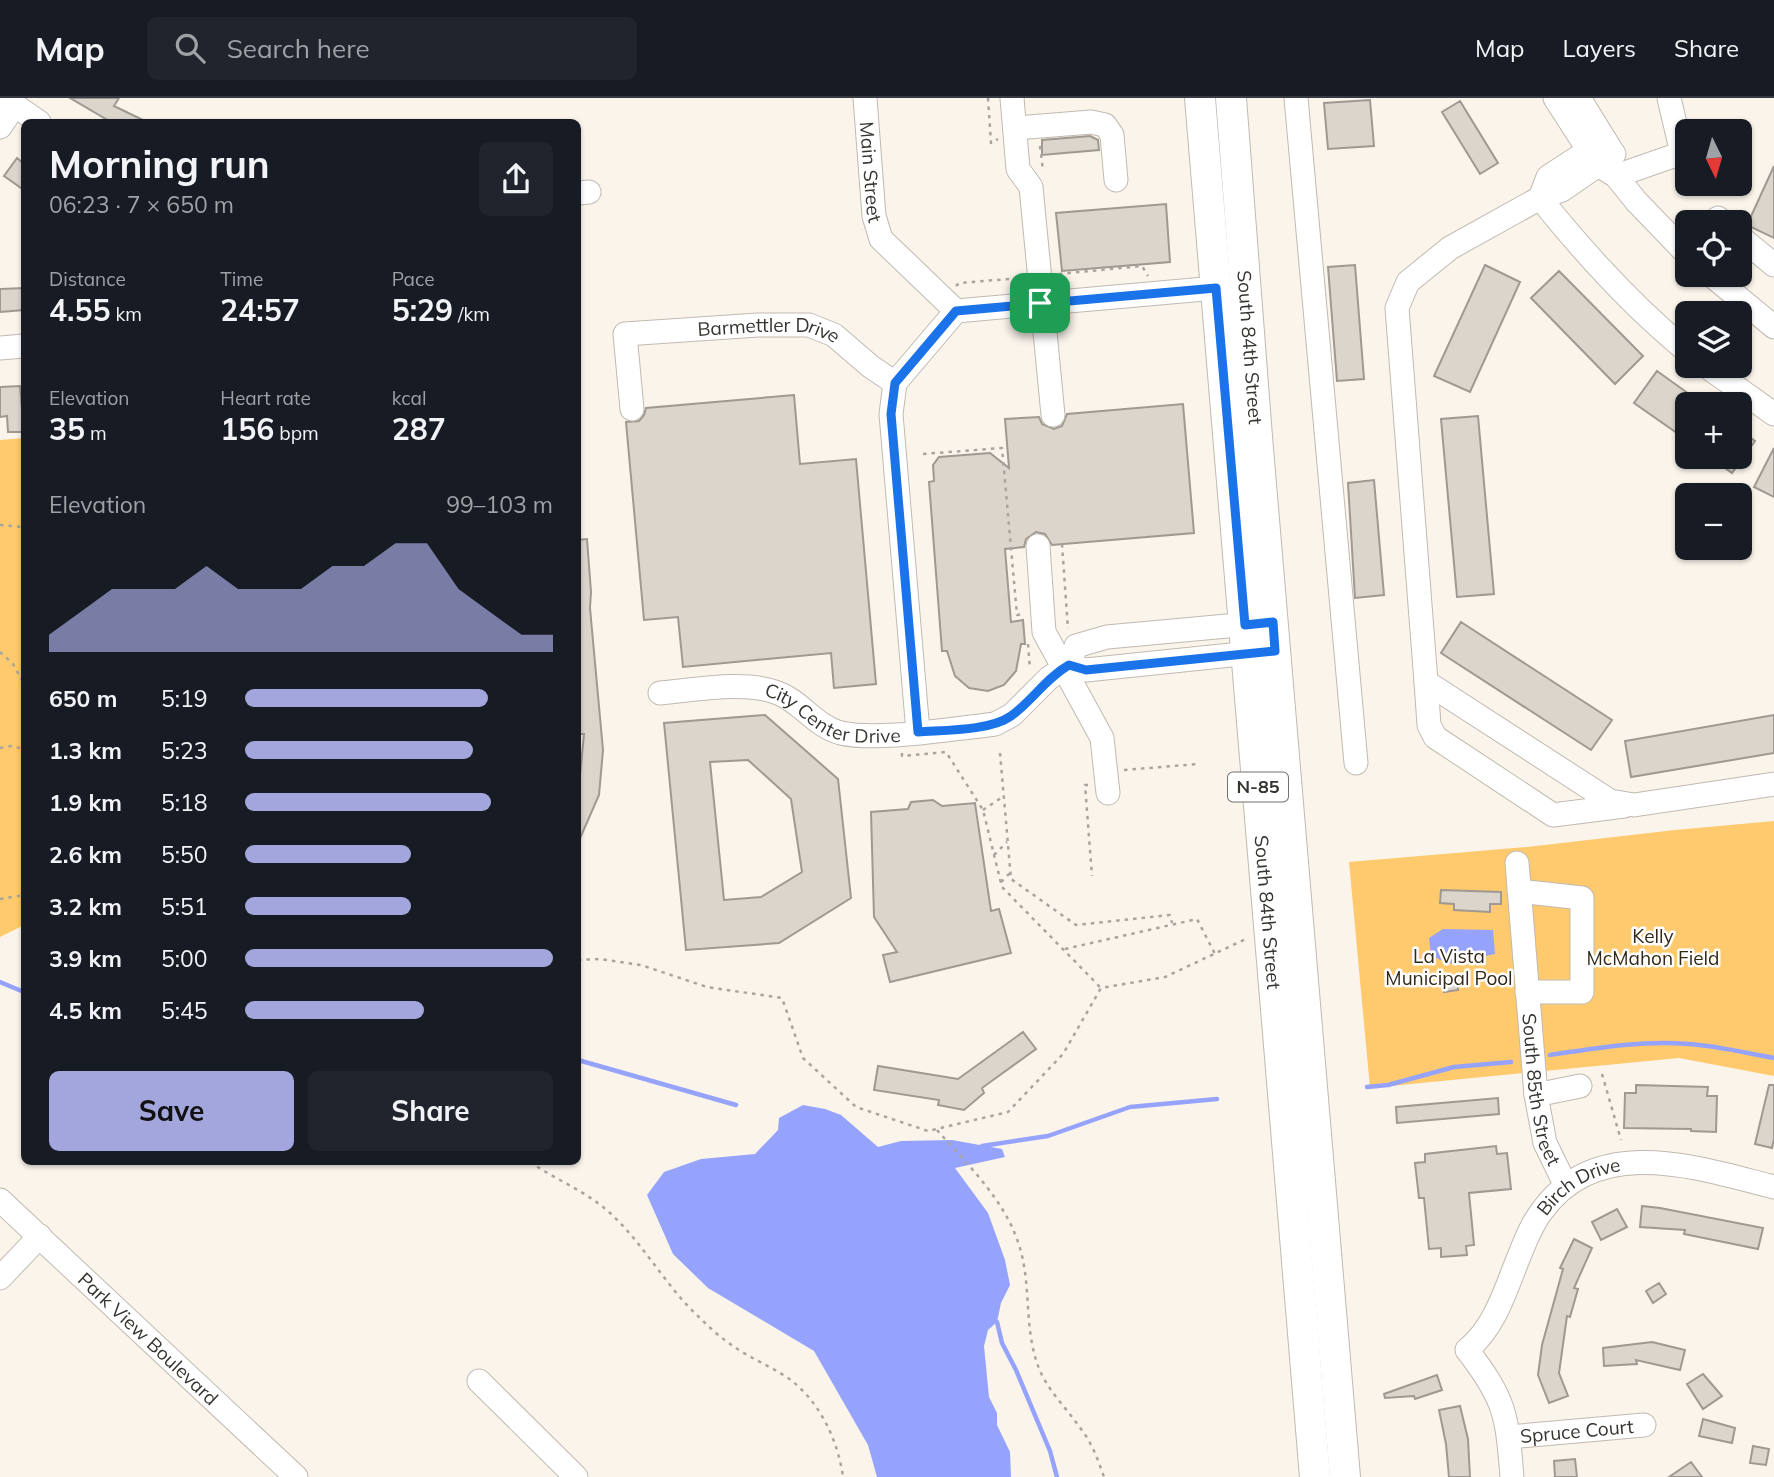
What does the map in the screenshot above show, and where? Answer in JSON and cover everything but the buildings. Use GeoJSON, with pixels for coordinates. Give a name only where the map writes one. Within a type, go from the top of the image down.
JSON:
{"type":"FeatureCollection","features":[{"type":"Feature","properties":{"kind":"main road","name":"South 84th Street"},"geometry":{"type":"LineString","coordinates":[[1200,98],[1216,288],[1260,638],[1345,1477]]}},
{"type":"Feature","properties":{"kind":"main road","name":"South 84th Street"},"geometry":{"type":"LineString","coordinates":[[1231,98],[1260,638],[1315,1477]]}},
{"type":"Feature","properties":{"kind":"street","name":"Main Street"},"geometry":{"type":"LineString","coordinates":[[865,98],[874,216],[881,239],[953,302]]}},
{"type":"Feature","properties":{"kind":"street"},"geometry":{"type":"LineString","coordinates":[[1013,98],[1010,131],[1018,169],[1031,187],[1040,303],[1053,415]]}},
{"type":"Feature","properties":{"kind":"street"},"geometry":{"type":"LineString","coordinates":[[1296,98],[1356,763]]}},
{"type":"Feature","properties":{"kind":"street"},"geometry":{"type":"LineString","coordinates":[[1669,98],[1682,153],[1604,158],[1548,177],[1540,198],[1450,248],[1408,282],[1397,308],[1429,725],[1435,737],[1553,815],[1774,784]]}},
{"type":"Feature","properties":{"kind":"street"},"geometry":{"type":"LineString","coordinates":[[0,127],[10,102],[34,119]]}},
{"type":"Feature","properties":{"kind":"street"},"geometry":{"type":"LineString","coordinates":[[1569,102],[1604,158],[1636,201],[1675,238]]}},
{"type":"Feature","properties":{"kind":"street"},"geometry":{"type":"LineString","coordinates":[[1010,131],[1091,122],[1105,125],[1112,135],[1116,180]]}},
{"type":"Feature","properties":{"kind":"street"},"geometry":{"type":"LineString","coordinates":[[1540,198],[1601,269],[1675,341]]}},
{"type":"Feature","properties":{"kind":"street"},"geometry":{"type":"LineString","coordinates":[[1752,247],[1774,265]]}},
{"type":"Feature","properties":{"kind":"street"},"geometry":{"type":"LineString","coordinates":[[1726,287],[1774,327]]}},
{"type":"Feature","properties":{"kind":"street"},"geometry":{"type":"LineString","coordinates":[[918,732],[891,414],[895,383],[953,302],[1040,303],[1216,288]]}},
{"type":"Feature","properties":{"kind":"street","name":"Barmettler Drive"},"geometry":{"type":"LineString","coordinates":[[632,409],[625,334],[758,325],[809,325],[834,335],[895,383]]}},
{"type":"Feature","properties":{"kind":"street"},"geometry":{"type":"LineString","coordinates":[[0,348],[21,346]]}},
{"type":"Feature","properties":{"kind":"street"},"geometry":{"type":"LineString","coordinates":[[1723,378],[1774,414]]}},
{"type":"Feature","properties":{"kind":"street"},"geometry":{"type":"LineString","coordinates":[[1038,546],[1044,632],[1066,667],[1102,738],[1103,789]]}},
{"type":"Feature","properties":{"kind":"street","name":"City Center Drive"},"geometry":{"type":"LineString","coordinates":[[660,693],[751,686],[779,693],[838,732],[862,735],[918,732],[980,726],[1005,720],[1066,667],[1076,646],[1107,637],[1260,638]]}},
{"type":"Feature","properties":{"kind":"street"},"geometry":{"type":"LineString","coordinates":[[1426,682],[1610,801],[1634,805]]}},
{"type":"Feature","properties":{"kind":"street","name":"South 85th Street"},"geometry":{"type":"LineString","coordinates":[[1517,863],[1535,1095],[1545,1143],[1566,1186]]}},
{"type":"Feature","properties":{"kind":"street"},"geometry":{"type":"LineString","coordinates":[[1519,891],[1582,898],[1582,992],[1527,992]]}},
{"type":"Feature","properties":{"kind":"street"},"geometry":{"type":"LineString","coordinates":[[1535,1095],[1580,1086]]}},
{"type":"Feature","properties":{"kind":"street","name":"Birch Drive"},"geometry":{"type":"LineString","coordinates":[[1509,1437],[1501,1400],[1467,1350],[1494,1317],[1537,1218],[1566,1186],[1600,1168],[1636,1161],[1686,1167],[1774,1187]]}},
{"type":"Feature","properties":{"kind":"street","name":"Park View Boulevard"},"geometry":{"type":"LineString","coordinates":[[0,1200],[296,1477]]}},
{"type":"Feature","properties":{"kind":"street"},"geometry":{"type":"LineString","coordinates":[[0,1278],[40,1236]]}},
{"type":"Feature","properties":{"kind":"street"},"geometry":{"type":"LineString","coordinates":[[478,1381],[576,1477]]}},
{"type":"Feature","properties":{"kind":"street","name":"Spruce Court"},"geometry":{"type":"LineString","coordinates":[[1509,1437],[1644,1425]]}},
{"type":"Feature","properties":{"kind":"street"},"geometry":{"type":"LineString","coordinates":[[1509,1437],[1512,1477]]}},
{"type":"Feature","properties":{"kind":"path"},"geometry":{"type":"LineString","coordinates":[[988,98],[991,143],[1010,131]]}},
{"type":"Feature","properties":{"kind":"path"},"geometry":{"type":"LineString","coordinates":[[1041,146],[1043,174]]}},
{"type":"Feature","properties":{"kind":"path"},"geometry":{"type":"LineString","coordinates":[[1056,274],[1142,266],[1148,276]]}},
{"type":"Feature","properties":{"kind":"path"},"geometry":{"type":"LineString","coordinates":[[953,302],[959,283],[1031,278]]}},
{"type":"Feature","properties":{"kind":"path"},"geometry":{"type":"LineString","coordinates":[[923,454],[1002,448],[1017,615],[1025,614]]}},
{"type":"Feature","properties":{"kind":"path"},"geometry":{"type":"LineString","coordinates":[[0,526],[21,527]]}},
{"type":"Feature","properties":{"kind":"path"},"geometry":{"type":"LineString","coordinates":[[1062,544],[1068,630],[1064,634]]}},
{"type":"Feature","properties":{"kind":"path"},"geometry":{"type":"LineString","coordinates":[[1027,641],[1030,669]]}},
{"type":"Feature","properties":{"kind":"path"},"geometry":{"type":"LineString","coordinates":[[0,652],[13,664],[21,679]]}},
{"type":"Feature","properties":{"kind":"path"},"geometry":{"type":"LineString","coordinates":[[0,748],[11,746],[21,748]]}},
{"type":"Feature","properties":{"kind":"path"},"geometry":{"type":"LineString","coordinates":[[902,756],[946,752],[983,810],[1002,887],[1101,988]]}},
{"type":"Feature","properties":{"kind":"path"},"geometry":{"type":"LineString","coordinates":[[1000,753],[1011,879],[1076,925],[1170,915],[1172,923]]}},
{"type":"Feature","properties":{"kind":"path"},"geometry":{"type":"LineString","coordinates":[[950,759],[959,758]]}},
{"type":"Feature","properties":{"kind":"path"},"geometry":{"type":"LineString","coordinates":[[1117,771],[1198,764]]}},
{"type":"Feature","properties":{"kind":"path"},"geometry":{"type":"LineString","coordinates":[[1092,876],[1084,785],[1103,789]]}},
{"type":"Feature","properties":{"kind":"path"},"geometry":{"type":"LineString","coordinates":[[983,810],[1004,796]]}},
{"type":"Feature","properties":{"kind":"path"},"geometry":{"type":"LineString","coordinates":[[994,855],[1008,841]]}},
{"type":"Feature","properties":{"kind":"path"},"geometry":{"type":"LineString","coordinates":[[1001,882],[1011,872]]}},
{"type":"Feature","properties":{"kind":"path"},"geometry":{"type":"LineString","coordinates":[[0,899],[21,896]]}},
{"type":"Feature","properties":{"kind":"path"},"geometry":{"type":"LineString","coordinates":[[1065,949],[1197,919],[1215,954]]}},
{"type":"Feature","properties":{"kind":"path"},"geometry":{"type":"LineString","coordinates":[[1101,988],[1165,977],[1255,934]]}},
{"type":"Feature","properties":{"kind":"path"},"geometry":{"type":"LineString","coordinates":[[581,960],[600,959],[641,965],[708,987],[782,998],[803,1058],[856,1107],[928,1130],[1008,1112],[1063,1054],[1101,988]]}},
{"type":"Feature","properties":{"kind":"path"},"geometry":{"type":"LineString","coordinates":[[1602,1074],[1621,1140]]}},
{"type":"Feature","properties":{"kind":"path"},"geometry":{"type":"LineString","coordinates":[[936,1129],[999,1203],[1018,1241],[1025,1277],[1030,1339],[1041,1372],[1058,1401],[1082,1429],[1095,1452],[1104,1477]]}},
{"type":"Feature","properties":{"kind":"path"},"geometry":{"type":"LineString","coordinates":[[535,1165],[579,1189],[610,1213],[699,1317],[733,1346],[789,1379],[809,1397],[829,1427],[841,1457],[844,1477]]}},
{"type":"Feature","properties":{"kind":"green space"},"geometry":{"type":"Polygon","coordinates":[[[21,438],[21,926],[0,937],[0,440],[21,438]]]}},
{"type":"Feature","properties":{"kind":"green space"},"geometry":{"type":"Polygon","coordinates":[[[1774,821],[1774,1076],[1679,1058],[1370,1088],[1349,862],[1527,847],[1774,821]]]}},
{"type":"Feature","properties":{"kind":"water"},"geometry":{"type":"Polygon","coordinates":[[[1443,929],[1493,930],[1495,954],[1448,964],[1431,955],[1429,938],[1443,929]]]}},
{"type":"Feature","properties":{"kind":"water"},"geometry":{"type":"Polygon","coordinates":[[[803,1105],[841,1115],[878,1147],[901,1141],[952,1140],[1002,1149],[1005,1157],[955,1168],[988,1213],[1005,1260],[1010,1285],[1001,1303],[997,1322],[988,1330],[984,1346],[989,1397],[997,1413],[997,1425],[1010,1452],[1011,1477],[877,1477],[868,1445],[814,1351],[708,1288],[673,1254],[647,1195],[664,1172],[701,1159],[755,1154],[778,1130],[779,1118],[803,1105]]]}},
{"type":"Feature","properties":{"kind":"waterway"},"geometry":{"type":"LineString","coordinates":[[0,982],[21,991]]}},
{"type":"Feature","properties":{"kind":"waterway"},"geometry":{"type":"LineString","coordinates":[[1550,1055],[1619,1045],[1672,1043],[1711,1046],[1774,1058]]}},
{"type":"Feature","properties":{"kind":"waterway"},"geometry":{"type":"LineString","coordinates":[[581,1061],[736,1105]]}},
{"type":"Feature","properties":{"kind":"waterway"},"geometry":{"type":"LineString","coordinates":[[1367,1087],[1388,1085],[1454,1067],[1511,1062]]}},
{"type":"Feature","properties":{"kind":"waterway"},"geometry":{"type":"LineString","coordinates":[[982,1146],[1048,1136],[1130,1107],[1217,1099]]}},
{"type":"Feature","properties":{"kind":"waterway"},"geometry":{"type":"LineString","coordinates":[[997,1322],[1002,1343],[1050,1451],[1057,1477]]}},
{"type":"Feature","properties":{"kind":"route"},"geometry":{"type":"LineString","coordinates":[[1216,288],[1245,625],[1273,622],[1275,651],[1086,670],[1069,665],[1049,678],[1005,720],[995,724],[918,732],[891,414],[895,383],[956,311],[1040,303],[1216,288]]}},
{"type":"Feature","properties":{"kind":"park label","name":"Kelly McMahon Field"},"geometry":{"type":"Point","coordinates":[1653,947]}},
{"type":"Feature","properties":{"kind":"park label","name":"La Vista Municipal Pool"},"geometry":{"type":"Point","coordinates":[1449,967]}}]}
